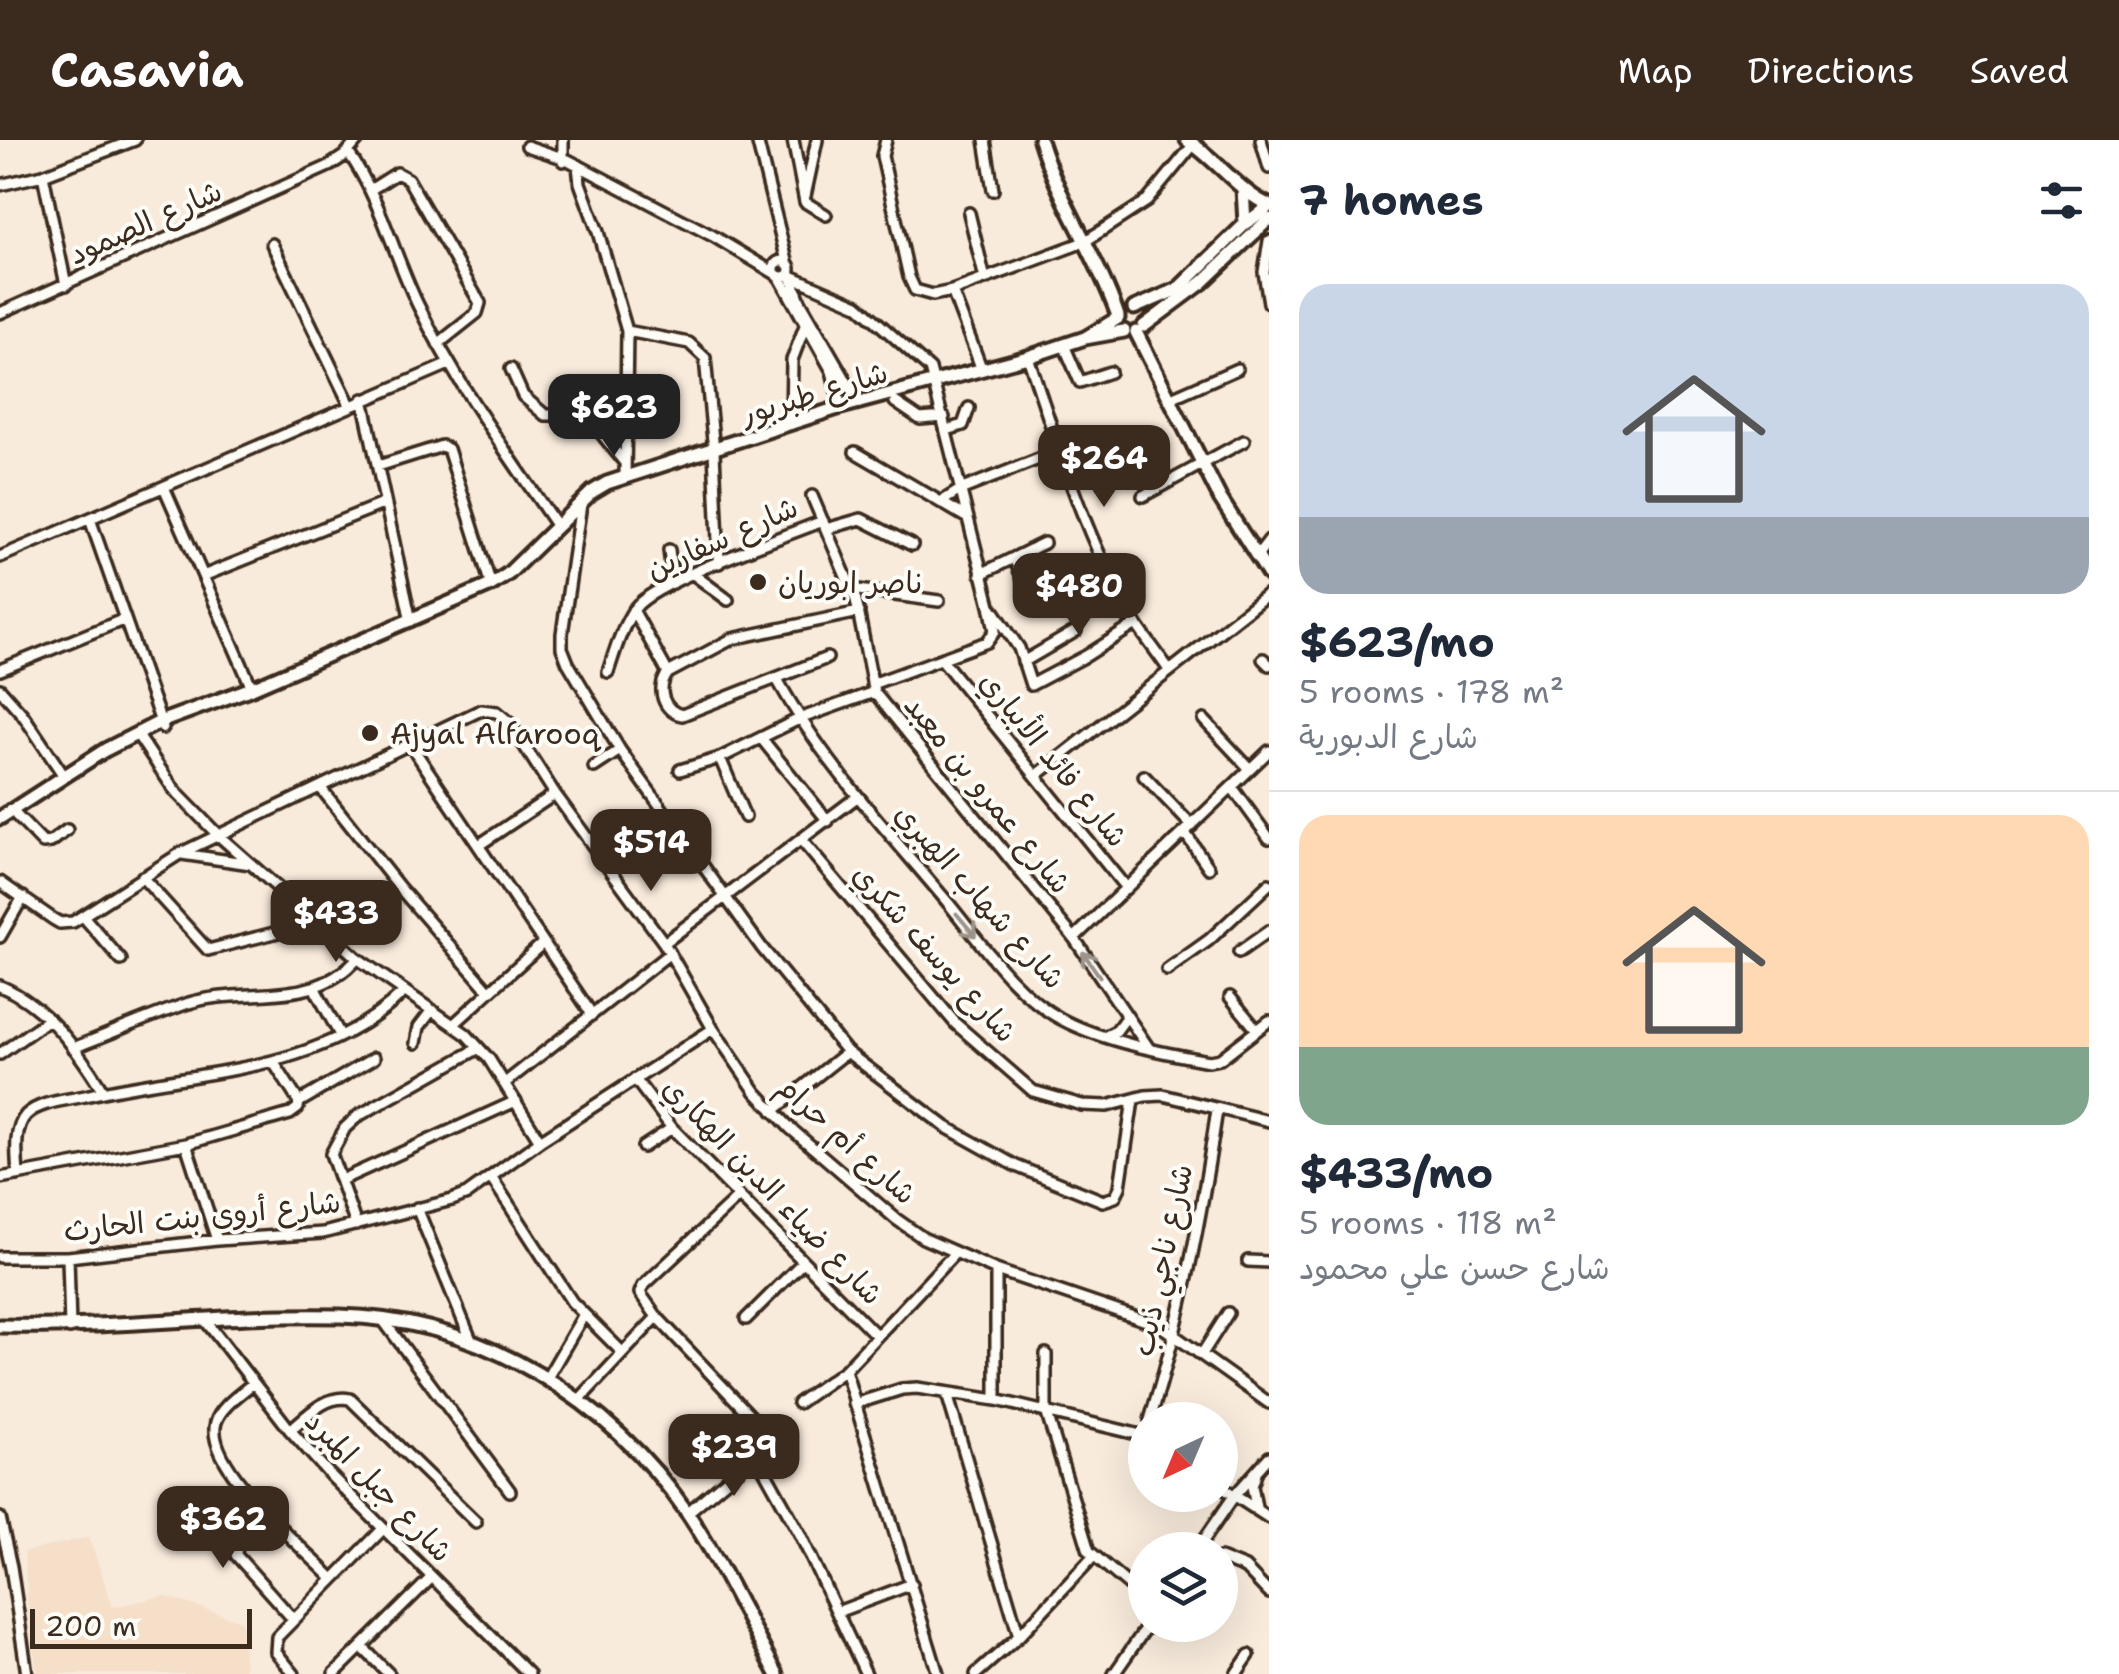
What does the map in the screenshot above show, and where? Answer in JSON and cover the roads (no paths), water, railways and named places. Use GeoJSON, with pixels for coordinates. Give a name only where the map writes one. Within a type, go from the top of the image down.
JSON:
{"type":"FeatureCollection","features":[{"type":"Feature","properties":{"kind":"street"},"geometry":{"type":"LineString","coordinates":[[0,185],[43,175],[134,140]]}},
{"type":"Feature","properties":{"kind":"street","name":"شارع الصمود"},"geometry":{"type":"LineString","coordinates":[[0,313],[329,166],[358,140]]}},
{"type":"Feature","properties":{"kind":"street"},"geometry":{"type":"LineString","coordinates":[[516,140],[579,168],[746,256],[858,305],[930,370],[936,382],[990,606],[995,631],[988,642],[799,719],[720,758],[680,770]]}},
{"type":"Feature","properties":{"kind":"street"},"geometry":{"type":"LineString","coordinates":[[559,159],[560,140]]}},
{"type":"Feature","properties":{"kind":"street"},"geometry":{"type":"LineString","coordinates":[[756,140],[780,239],[783,270],[835,378],[840,408]]}},
{"type":"Feature","properties":{"kind":"street"},"geometry":{"type":"LineString","coordinates":[[886,140],[882,156],[912,285],[923,294],[952,291],[1084,242],[1147,202],[1190,142],[1221,165],[1254,199],[1269,206]]}},
{"type":"Feature","properties":{"kind":"street"},"geometry":{"type":"LineString","coordinates":[[985,140],[994,190]]}},
{"type":"Feature","properties":{"kind":"street"},"geometry":{"type":"LineString","coordinates":[[1040,140],[1056,187],[1124,312],[1119,327],[1134,330]]}},
{"type":"Feature","properties":{"kind":"street"},"geometry":{"type":"LineString","coordinates":[[1261,140],[1269,168]]}},
{"type":"Feature","properties":{"kind":"street"},"geometry":{"type":"LineString","coordinates":[[804,198],[817,141],[793,142],[804,198],[808,206],[826,214]]}},
{"type":"Feature","properties":{"kind":"street"},"geometry":{"type":"LineString","coordinates":[[348,152],[370,190],[417,303],[449,364],[556,525]]}},
{"type":"Feature","properties":{"kind":"street"},"geometry":{"type":"LineString","coordinates":[[579,168],[627,331],[625,470]]}},
{"type":"Feature","properties":{"kind":"street"},"geometry":{"type":"LineString","coordinates":[[370,190],[397,173],[408,179],[480,304],[477,313],[438,344]]}},
{"type":"Feature","properties":{"kind":"street"},"geometry":{"type":"LineString","coordinates":[[43,175],[66,285]]}},
{"type":"Feature","properties":{"kind":"street"},"geometry":{"type":"LineString","coordinates":[[1243,188],[1245,224]]}},
{"type":"Feature","properties":{"kind":"street","name":"شارع طبربور"},"geometry":{"type":"LineString","coordinates":[[1085,338],[1124,312],[1178,290],[1245,224],[1269,206]]}},
{"type":"Feature","properties":{"kind":"street"},"geometry":{"type":"LineString","coordinates":[[969,212],[986,279]]}},
{"type":"Feature","properties":{"kind":"street","name":"شارع طبربور"},"geometry":{"type":"LineString","coordinates":[[6,814],[68,774],[164,724],[491,585],[508,574],[597,488],[625,470],[714,451],[840,408],[1085,338],[1134,330],[1202,282],[1269,219]]}},
{"type":"Feature","properties":{"kind":"street"},"geometry":{"type":"LineString","coordinates":[[1269,241],[1264,272],[1269,303]]}},
{"type":"Feature","properties":{"kind":"street"},"geometry":{"type":"LineString","coordinates":[[272,244],[350,405]]}},
{"type":"Feature","properties":{"kind":"street"},"geometry":{"type":"LineString","coordinates":[[783,270],[859,403]]}},
{"type":"Feature","properties":{"kind":"street"},"geometry":{"type":"LineString","coordinates":[[952,291],[982,370]]}},
{"type":"Feature","properties":{"kind":"street"},"geometry":{"type":"LineString","coordinates":[[1124,312],[1142,315],[1134,330]]}},
{"type":"Feature","properties":{"kind":"street"},"geometry":{"type":"LineString","coordinates":[[791,424],[792,360],[806,323]]}},
{"type":"Feature","properties":{"kind":"street"},"geometry":{"type":"LineString","coordinates":[[1134,330],[1203,463],[1263,558],[1268,574]]}},
{"type":"Feature","properties":{"kind":"street"},"geometry":{"type":"LineString","coordinates":[[627,331],[690,344],[700,351],[707,366],[719,562]]}},
{"type":"Feature","properties":{"kind":"street"},"geometry":{"type":"LineString","coordinates":[[1064,345],[1080,382],[1110,372]]}},
{"type":"Feature","properties":{"kind":"street"},"geometry":{"type":"LineString","coordinates":[[1028,357],[1101,552],[1136,624],[1169,670]]}},
{"type":"Feature","properties":{"kind":"street"},"geometry":{"type":"LineString","coordinates":[[0,557],[449,364]]}},
{"type":"Feature","properties":{"kind":"street"},"geometry":{"type":"LineString","coordinates":[[511,369],[523,396],[545,416],[554,417],[599,396]]}},
{"type":"Feature","properties":{"kind":"street"},"geometry":{"type":"LineString","coordinates":[[1171,398],[1237,369]]}},
{"type":"Feature","properties":{"kind":"street"},"geometry":{"type":"LineString","coordinates":[[363,399],[412,621]]}},
{"type":"Feature","properties":{"kind":"street"},"geometry":{"type":"LineString","coordinates":[[895,402],[920,419],[944,417]]}},
{"type":"Feature","properties":{"kind":"street"},"geometry":{"type":"LineString","coordinates":[[580,407],[625,470]]}},
{"type":"Feature","properties":{"kind":"street"},"geometry":{"type":"LineString","coordinates":[[947,430],[964,425],[969,408]]}},
{"type":"Feature","properties":{"kind":"street"},"geometry":{"type":"LineString","coordinates":[[941,502],[960,490],[1098,436]]}},
{"type":"Feature","properties":{"kind":"street"},"geometry":{"type":"LineString","coordinates":[[1143,496],[1244,442]]}},
{"type":"Feature","properties":{"kind":"street"},"geometry":{"type":"LineString","coordinates":[[378,466],[442,446],[448,449],[491,585]]}},
{"type":"Feature","properties":{"kind":"street"},"geometry":{"type":"LineString","coordinates":[[855,452],[966,516]]}},
{"type":"Feature","properties":{"kind":"street"},"geometry":{"type":"LineString","coordinates":[[164,487],[252,688]]}},
{"type":"Feature","properties":{"kind":"street","name":"شارع عمرو بن معبد"},"geometry":{"type":"LineString","coordinates":[[812,496],[851,589],[873,688],[1074,938],[1148,1048]]}},
{"type":"Feature","properties":{"kind":"street"},"geometry":{"type":"LineString","coordinates":[[581,502],[562,648],[620,750],[784,977],[847,1052],[946,1127],[1016,1166],[1103,1201],[1115,1197],[1120,1186],[1133,1100]]}},
{"type":"Feature","properties":{"kind":"street"},"geometry":{"type":"LineString","coordinates":[[203,576],[385,503]]}},
{"type":"Feature","properties":{"kind":"street"},"geometry":{"type":"LineString","coordinates":[[90,519],[164,724]]}},
{"type":"Feature","properties":{"kind":"street","name":"شارع سفارين"},"geometry":{"type":"LineString","coordinates":[[828,658],[680,715],[670,710],[663,698],[662,683],[668,673],[633,610],[647,597],[719,562],[824,525],[860,519],[912,545]]}},
{"type":"Feature","properties":{"kind":"street"},"geometry":{"type":"LineString","coordinates":[[1263,558],[1269,540]]}},
{"type":"Feature","properties":{"kind":"street"},"geometry":{"type":"LineString","coordinates":[[981,574],[1044,543]]}},
{"type":"Feature","properties":{"kind":"street"},"geometry":{"type":"LineString","coordinates":[[669,550],[673,583]]}},
{"type":"Feature","properties":{"kind":"street"},"geometry":{"type":"LineString","coordinates":[[1014,558],[1029,592]]}},
{"type":"Feature","properties":{"kind":"street"},"geometry":{"type":"LineString","coordinates":[[693,574],[728,600]]}},
{"type":"Feature","properties":{"kind":"street"},"geometry":{"type":"LineString","coordinates":[[851,589],[940,601]]}},
{"type":"Feature","properties":{"kind":"street"},"geometry":{"type":"LineString","coordinates":[[1036,776],[1269,593]]}},
{"type":"Feature","properties":{"kind":"street"},"geometry":{"type":"LineString","coordinates":[[990,606],[1012,636],[1027,682],[1035,684],[1136,624]]}},
{"type":"Feature","properties":{"kind":"street"},"geometry":{"type":"LineString","coordinates":[[608,672],[633,610]]}},
{"type":"Feature","properties":{"kind":"street"},"geometry":{"type":"LineString","coordinates":[[668,673],[732,639],[858,612]]}},
{"type":"Feature","properties":{"kind":"street"},"geometry":{"type":"LineString","coordinates":[[0,670],[125,619]]}},
{"type":"Feature","properties":{"kind":"street"},"geometry":{"type":"LineString","coordinates":[[1023,662],[1076,632]]}},
{"type":"Feature","properties":{"kind":"street","name":"شارع فائد الأبياري"},"geometry":{"type":"LineString","coordinates":[[943,661],[1126,888]]}},
{"type":"Feature","properties":{"kind":"street"},"geometry":{"type":"LineString","coordinates":[[777,679],[799,719]]}},
{"type":"Feature","properties":{"kind":"street"},"geometry":{"type":"LineString","coordinates":[[0,690],[68,774]]}},
{"type":"Feature","properties":{"kind":"street","name":"شارع أم حرام"},"geometry":{"type":"LineString","coordinates":[[83,916],[142,877],[218,835],[481,710],[492,710],[509,722],[555,794],[664,943],[714,1029],[773,1111],[896,1219],[954,1254],[1140,1317],[1176,1334],[1269,1403]]}},
{"type":"Feature","properties":{"kind":"street","name":"شارع شهاب الهبري"},"geometry":{"type":"LineString","coordinates":[[799,719],[857,798],[974,934],[1031,996],[1061,1019],[1148,1048],[1214,1060],[1269,1021]]}},
{"type":"Feature","properties":{"kind":"street"},"geometry":{"type":"LineString","coordinates":[[1204,720],[1250,769]]}},
{"type":"Feature","properties":{"kind":"street"},"geometry":{"type":"LineString","coordinates":[[137,738],[190,809],[218,835],[357,958],[453,1025],[478,1048],[505,1083],[540,1141]]}},
{"type":"Feature","properties":{"kind":"street"},"geometry":{"type":"LineString","coordinates":[[762,738],[828,821]]}},
{"type":"Feature","properties":{"kind":"street"},"geometry":{"type":"LineString","coordinates":[[410,744],[592,1014]]}},
{"type":"Feature","properties":{"kind":"street"},"geometry":{"type":"LineString","coordinates":[[594,767],[620,750]]}},
{"type":"Feature","properties":{"kind":"street"},"geometry":{"type":"LineString","coordinates":[[1074,938],[1269,751]]}},
{"type":"Feature","properties":{"kind":"street"},"geometry":{"type":"LineString","coordinates":[[720,758],[745,817]]}},
{"type":"Feature","properties":{"kind":"street"},"geometry":{"type":"LineString","coordinates":[[1144,776],[1188,830],[1210,868]]}},
{"type":"Feature","properties":{"kind":"street"},"geometry":{"type":"LineString","coordinates":[[320,787],[489,991]]}},
{"type":"Feature","properties":{"kind":"street"},"geometry":{"type":"LineString","coordinates":[[1232,787],[1269,838]]}},
{"type":"Feature","properties":{"kind":"street"},"geometry":{"type":"LineString","coordinates":[[478,845],[555,794]]}},
{"type":"Feature","properties":{"kind":"street"},"geometry":{"type":"LineString","coordinates":[[664,943],[857,798]]}},
{"type":"Feature","properties":{"kind":"street"},"geometry":{"type":"LineString","coordinates":[[6,814],[43,843],[67,830]]}},
{"type":"Feature","properties":{"kind":"street","name":"شارع يوسف شكري"},"geometry":{"type":"LineString","coordinates":[[802,841],[956,1024],[1026,1086],[1042,1095],[1082,1105],[1108,1106],[1163,1095],[1269,1121]]}},
{"type":"Feature","properties":{"kind":"street"},"geometry":{"type":"LineString","coordinates":[[181,854],[254,864]]}},
{"type":"Feature","properties":{"kind":"street"},"geometry":{"type":"LineString","coordinates":[[142,877],[208,950],[317,922]]}},
{"type":"Feature","properties":{"kind":"street"},"geometry":{"type":"LineString","coordinates":[[0,882],[60,923],[83,916],[121,960]]}},
{"type":"Feature","properties":{"kind":"street"},"geometry":{"type":"LineString","coordinates":[[1167,970],[1209,940],[1269,884]]}},
{"type":"Feature","properties":{"kind":"street"},"geometry":{"type":"LineString","coordinates":[[0,936],[24,897]]}},
{"type":"Feature","properties":{"kind":"street"},"geometry":{"type":"LineString","coordinates":[[1239,952],[1269,931]]}},
{"type":"Feature","properties":{"kind":"street"},"geometry":{"type":"LineString","coordinates":[[453,1025],[544,942]]}},
{"type":"Feature","properties":{"kind":"street"},"geometry":{"type":"LineString","coordinates":[[505,1083],[670,954]]}},
{"type":"Feature","properties":{"kind":"street"},"geometry":{"type":"LineString","coordinates":[[73,1048],[190,1003],[314,988],[341,976],[357,958]]}},
{"type":"Feature","properties":{"kind":"street"},"geometry":{"type":"LineString","coordinates":[[0,986],[33,1003],[49,1019],[103,1092]]}},
{"type":"Feature","properties":{"kind":"street"},"geometry":{"type":"LineString","coordinates":[[314,988],[340,1035]]}},
{"type":"Feature","properties":{"kind":"street"},"geometry":{"type":"LineString","coordinates":[[18,1175],[19,1127],[25,1116],[39,1108],[103,1092],[274,1063],[377,1015],[403,993]]}},
{"type":"Feature","properties":{"kind":"street"},"geometry":{"type":"LineString","coordinates":[[1230,996],[1257,1030]]}},
{"type":"Feature","properties":{"kind":"street"},"geometry":{"type":"LineString","coordinates":[[416,1043],[422,1022],[432,1010]]}},
{"type":"Feature","properties":{"kind":"street"},"geometry":{"type":"LineString","coordinates":[[1106,1036],[1116,1032],[1127,1016]]}},
{"type":"Feature","properties":{"kind":"street"},"geometry":{"type":"LineString","coordinates":[[0,1054],[49,1019]]}},
{"type":"Feature","properties":{"kind":"street","name":"شارع أروى بنت الحارث"},"geometry":{"type":"LineString","coordinates":[[0,1258],[68,1257],[323,1233],[460,1198],[540,1141],[714,1029]]}},
{"type":"Feature","properties":{"kind":"street"},"geometry":{"type":"LineString","coordinates":[[356,1226],[332,1159],[332,1150],[352,1120],[478,1048]]}},
{"type":"Feature","properties":{"kind":"street"},"geometry":{"type":"LineString","coordinates":[[773,1111],[847,1052]]}},
{"type":"Feature","properties":{"kind":"street"},"geometry":{"type":"LineString","coordinates":[[0,1178],[186,1144],[297,1106],[374,1058]]}},
{"type":"Feature","properties":{"kind":"street"},"geometry":{"type":"LineString","coordinates":[[274,1063],[297,1106]]}},
{"type":"Feature","properties":{"kind":"street","name":"شارع ضياء الدين الهكاري"},"geometry":{"type":"LineString","coordinates":[[635,1079],[672,1128],[877,1336]]}},
{"type":"Feature","properties":{"kind":"street"},"geometry":{"type":"LineString","coordinates":[[341,1180],[516,1100]]}},
{"type":"Feature","properties":{"kind":"street","name":"شارع ناجي ذيب"},"geometry":{"type":"LineString","coordinates":[[1155,1402],[1176,1334],[1202,1210],[1217,1110]]}},
{"type":"Feature","properties":{"kind":"street"},"geometry":{"type":"LineString","coordinates":[[643,1147],[672,1128]]}},
{"type":"Feature","properties":{"kind":"street"},"geometry":{"type":"LineString","coordinates":[[186,1144],[217,1240]]}},
{"type":"Feature","properties":{"kind":"street"},"geometry":{"type":"LineString","coordinates":[[491,1178],[583,1316],[623,1353]]}},
{"type":"Feature","properties":{"kind":"street"},"geometry":{"type":"LineString","coordinates":[[687,1513],[756,1454],[761,1431],[756,1419],[642,1299],[642,1286],[738,1197]]}},
{"type":"Feature","properties":{"kind":"street"},"geometry":{"type":"LineString","coordinates":[[417,1208],[471,1340]]}},
{"type":"Feature","properties":{"kind":"street"},"geometry":{"type":"LineString","coordinates":[[798,1403],[846,1370],[954,1254]]}},
{"type":"Feature","properties":{"kind":"street"},"geometry":{"type":"LineString","coordinates":[[68,1257],[70,1328]]}},
{"type":"Feature","properties":{"kind":"street"},"geometry":{"type":"LineString","coordinates":[[1248,1261],[1269,1262]]}},
{"type":"Feature","properties":{"kind":"street"},"geometry":{"type":"LineString","coordinates":[[746,1319],[802,1262]]}},
{"type":"Feature","properties":{"kind":"street"},"geometry":{"type":"LineString","coordinates":[[996,1270],[996,1400]]}},
{"type":"Feature","properties":{"kind":"street"},"geometry":{"type":"LineString","coordinates":[[1202,1354],[1228,1313]]}},
{"type":"Feature","properties":{"kind":"street"},"geometry":{"type":"LineString","coordinates":[[0,1326],[70,1328],[345,1316],[383,1320],[471,1340],[547,1378],[646,1464],[687,1513],[777,1674]]}},
{"type":"Feature","properties":{"kind":"street"},"geometry":{"type":"LineString","coordinates":[[547,1378],[583,1316]]}},
{"type":"Feature","properties":{"kind":"street"},"geometry":{"type":"LineString","coordinates":[[578,1401],[657,1317]]}},
{"type":"Feature","properties":{"kind":"street","name":"شارع جبل المبرد"},"geometry":{"type":"LineString","coordinates":[[206,1320],[290,1430],[382,1530],[507,1648],[529,1674]]}},
{"type":"Feature","properties":{"kind":"street"},"geometry":{"type":"LineString","coordinates":[[383,1320],[510,1492]]}},
{"type":"Feature","properties":{"kind":"street"},"geometry":{"type":"LineString","coordinates":[[1046,1354],[1046,1411],[1088,1549],[1128,1585]]}},
{"type":"Feature","properties":{"kind":"street"},"geometry":{"type":"LineString","coordinates":[[846,1370],[938,1674]]}},
{"type":"Feature","properties":{"kind":"street"},"geometry":{"type":"LineString","coordinates":[[253,1383],[220,1414],[215,1434],[228,1464],[264,1511],[333,1578]]}},
{"type":"Feature","properties":{"kind":"street"},"geometry":{"type":"LineString","coordinates":[[854,1404],[905,1388],[996,1400],[1128,1431]]}},
{"type":"Feature","properties":{"kind":"street"},"geometry":{"type":"LineString","coordinates":[[948,1394],[1019,1636]]}},
{"type":"Feature","properties":{"kind":"street"},"geometry":{"type":"LineString","coordinates":[[290,1430],[326,1402],[340,1397],[350,1399],[476,1522]]}},
{"type":"Feature","properties":{"kind":"street"},"geometry":{"type":"LineString","coordinates":[[756,1454],[800,1534],[866,1674]]}},
{"type":"Feature","properties":{"kind":"street"},"geometry":{"type":"LineString","coordinates":[[1238,1492],[1269,1457]]}},
{"type":"Feature","properties":{"kind":"street"},"geometry":{"type":"LineString","coordinates":[[1257,1471],[1252,1486],[1257,1510]]}},
{"type":"Feature","properties":{"kind":"street"},"geometry":{"type":"LineString","coordinates":[[1238,1498],[1269,1518]]}},
{"type":"Feature","properties":{"kind":"street"},"geometry":{"type":"LineString","coordinates":[[264,1511],[237,1545],[236,1555],[293,1618]]}},
{"type":"Feature","properties":{"kind":"street"},"geometry":{"type":"LineString","coordinates":[[0,1518],[12,1567],[27,1674]]}},
{"type":"Feature","properties":{"kind":"street"},"geometry":{"type":"LineString","coordinates":[[294,1674],[280,1659],[276,1642],[293,1618],[382,1530]]}},
{"type":"Feature","properties":{"kind":"street"},"geometry":{"type":"LineString","coordinates":[[976,1674],[1019,1636],[1094,1556]]}},
{"type":"Feature","properties":{"kind":"street"},"geometry":{"type":"LineString","coordinates":[[1238,1565],[1269,1593]]}},
{"type":"Feature","properties":{"kind":"street"},"geometry":{"type":"LineString","coordinates":[[334,1674],[431,1578]]}},
{"type":"Feature","properties":{"kind":"street"},"geometry":{"type":"LineString","coordinates":[[837,1612],[912,1584]]}},
{"type":"Feature","properties":{"kind":"street"},"geometry":{"type":"LineString","coordinates":[[1114,1674],[1136,1642]]}},
{"type":"Feature","properties":{"kind":"street"},"geometry":{"type":"LineString","coordinates":[[362,1647],[389,1674]]}},
{"type":"Feature","properties":{"kind":"street"},"geometry":{"type":"LineString","coordinates":[[1236,1674],[1249,1655]]}},
{"type":"Feature","properties":{"kind":"place","name":"ناصر ابوريان"},"geometry":{"type":"Point","coordinates":[758,582]}},
{"type":"Feature","properties":{"kind":"place","name":"Ajyal Alfarooq"},"geometry":{"type":"Point","coordinates":[370,733]}}]}
